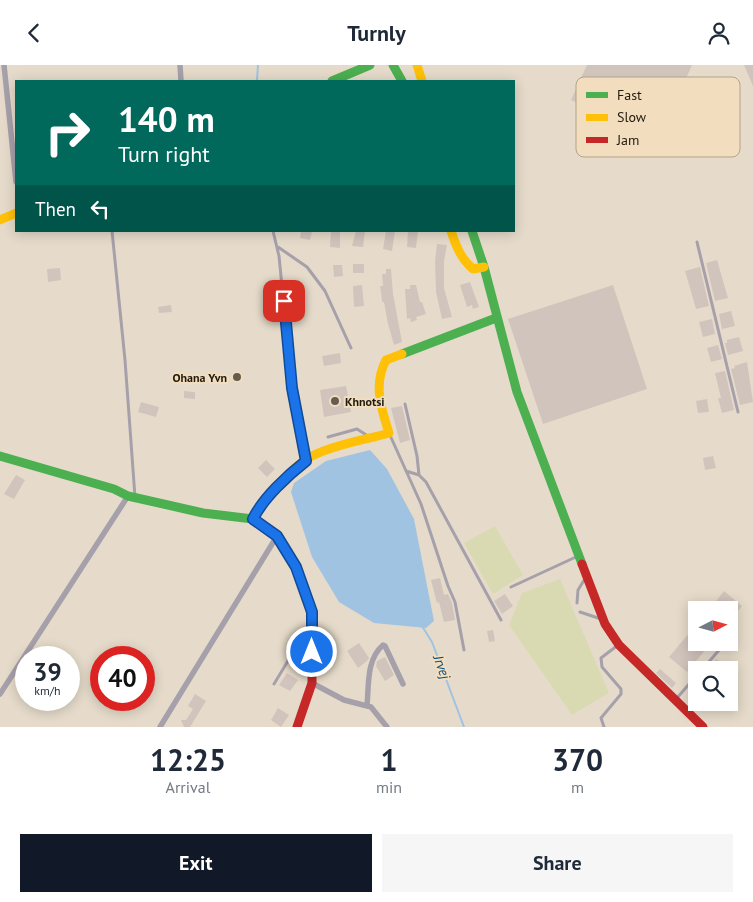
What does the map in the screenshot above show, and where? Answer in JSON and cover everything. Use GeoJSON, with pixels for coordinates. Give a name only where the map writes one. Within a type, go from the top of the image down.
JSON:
{"type":"FeatureCollection","features":[{"type":"Feature","properties":{"kind":"street"},"geometry":{"type":"LineString","coordinates":[[4,65],[15,173]]}},
{"type":"Feature","properties":{"kind":"street"},"geometry":{"type":"LineString","coordinates":[[180,65],[181,80]]}},
{"type":"Feature","properties":{"kind":"street"},"geometry":{"type":"LineString","coordinates":[[334,80],[370,65]]}},
{"type":"Feature","properties":{"kind":"street"},"geometry":{"type":"LineString","coordinates":[[393,65],[401,80]]}},
{"type":"Feature","properties":{"kind":"street"},"geometry":{"type":"LineString","coordinates":[[417,65],[422,80]]}},
{"type":"Feature","properties":{"kind":"street"},"geometry":{"type":"LineString","coordinates":[[0,219],[15,213]]}},
{"type":"Feature","properties":{"kind":"street"},"geometry":{"type":"LineString","coordinates":[[452,232],[462,258],[467,264],[474,269],[484,267]]}},
{"type":"Feature","properties":{"kind":"street"},"geometry":{"type":"LineString","coordinates":[[472,232],[484,267],[496,318],[518,391],[578,556],[604,620],[619,645],[703,727]]}},
{"type":"Feature","properties":{"kind":"street"},"geometry":{"type":"LineString","coordinates":[[253,519],[258,507],[296,469],[312,456],[389,433],[378,393],[378,377],[386,360],[496,318]]}},
{"type":"Feature","properties":{"kind":"street"},"geometry":{"type":"LineString","coordinates":[[0,456],[114,489],[131,497],[203,513],[253,519],[277,536],[296,567],[312,612],[312,683],[297,727]]}},
{"type":"Feature","properties":{"kind":"street"},"geometry":{"type":"LineString","coordinates":[[0,694],[131,497]]}},
{"type":"Feature","properties":{"kind":"street"},"geometry":{"type":"LineString","coordinates":[[160,727],[277,536]]}},
{"type":"Feature","properties":{"kind":"street"},"geometry":{"type":"LineString","coordinates":[[367,706],[372,659],[376,651],[383,645],[386,646],[403,684]]}},
{"type":"Feature","properties":{"kind":"street"},"geometry":{"type":"LineString","coordinates":[[312,683],[344,700],[371,707],[387,727]]}},
{"type":"Feature","properties":{"kind":"lane"},"geometry":{"type":"LineString","coordinates":[[112,232],[125,361],[131,497]]}},
{"type":"Feature","properties":{"kind":"lane"},"geometry":{"type":"LineString","coordinates":[[273,232],[277,247],[292,388],[306,461]]}},
{"type":"Feature","properties":{"kind":"lane"},"geometry":{"type":"LineString","coordinates":[[697,242],[738,412]]}},
{"type":"Feature","properties":{"kind":"lane"},"geometry":{"type":"LineString","coordinates":[[277,247],[307,267],[325,291],[351,348]]}},
{"type":"Feature","properties":{"kind":"lane"},"geometry":{"type":"LineString","coordinates":[[405,404],[420,475]]}},
{"type":"Feature","properties":{"kind":"lane"},"geometry":{"type":"LineString","coordinates":[[328,437],[357,429],[370,439]]}},
{"type":"Feature","properties":{"kind":"lane"},"geometry":{"type":"LineString","coordinates":[[389,433],[421,504],[455,602],[464,650]]}},
{"type":"Feature","properties":{"kind":"lane"},"geometry":{"type":"LineString","coordinates":[[406,471],[420,475],[426,481],[501,620]]}},
{"type":"Feature","properties":{"kind":"lane"},"geometry":{"type":"LineString","coordinates":[[511,587],[578,556]]}},
{"type":"Feature","properties":{"kind":"lane"},"geometry":{"type":"LineString","coordinates":[[577,603],[578,590],[586,576]]}},
{"type":"Feature","properties":{"kind":"lane"},"geometry":{"type":"LineString","coordinates":[[580,612],[604,620]]}},
{"type":"Feature","properties":{"kind":"lane"},"geometry":{"type":"LineString","coordinates":[[274,684],[312,620]]}},
{"type":"Feature","properties":{"kind":"lane"},"geometry":{"type":"LineString","coordinates":[[604,727],[601,718],[621,694],[621,689],[602,667],[601,658],[619,645]]}},
{"type":"Feature","properties":{"kind":"lane"},"geometry":{"type":"LineString","coordinates":[[710,661],[719,651]]}},
{"type":"Feature","properties":{"kind":"lane"},"geometry":{"type":"LineString","coordinates":[[675,700],[688,685]]}},
{"type":"Feature","properties":{"kind":"green space"},"geometry":{"type":"Polygon","coordinates":[[[495,526],[523,575],[493,594],[464,543],[495,526]]]}},
{"type":"Feature","properties":{"kind":"green space"},"geometry":{"type":"Polygon","coordinates":[[[560,579],[609,693],[572,715],[509,625],[522,593],[560,579]]]}},
{"type":"Feature","properties":{"kind":"water"},"geometry":{"type":"Polygon","coordinates":[[[370,450],[387,469],[414,519],[434,621],[426,628],[374,623],[339,602],[312,557],[291,492],[294,483],[326,461],[370,450]]]}},
{"type":"Feature","properties":{"kind":"building"},"geometry":{"type":"Polygon","coordinates":[[[587,65],[692,65],[687,77],[582,77],[587,65]]]}},
{"type":"Feature","properties":{"kind":"building"},"geometry":{"type":"Polygon","coordinates":[[[744,65],[753,65],[753,86],[744,65]]]}},
{"type":"Feature","properties":{"kind":"building"},"geometry":{"type":"Polygon","coordinates":[[[576,89],[576,102],[571,100],[576,89]]]}},
{"type":"Feature","properties":{"kind":"building"},"geometry":{"type":"Polygon","coordinates":[[[301,232],[312,232],[310,240],[300,238],[301,232]]]}},
{"type":"Feature","properties":{"kind":"building"},"geometry":{"type":"Polygon","coordinates":[[[331,232],[340,232],[340,248],[330,247],[331,232]]]}},
{"type":"Feature","properties":{"kind":"building"},"geometry":{"type":"Polygon","coordinates":[[[356,232],[365,232],[363,247],[352,246],[356,232]]]}},
{"type":"Feature","properties":{"kind":"building"},"geometry":{"type":"Polygon","coordinates":[[[386,232],[395,232],[392,251],[383,249],[386,232]]]}},
{"type":"Feature","properties":{"kind":"building"},"geometry":{"type":"Polygon","coordinates":[[[408,232],[418,232],[416,248],[407,247],[408,232]]]}},
{"type":"Feature","properties":{"kind":"building"},"geometry":{"type":"Polygon","coordinates":[[[437,244],[447,245],[444,261],[444,288],[452,317],[442,319],[436,292],[435,261],[437,244]]]}},
{"type":"Feature","properties":{"kind":"building"},"geometry":{"type":"Polygon","coordinates":[[[717,260],[728,298],[715,301],[706,263],[717,260]]]}},
{"type":"Feature","properties":{"kind":"building"},"geometry":{"type":"Polygon","coordinates":[[[353,264],[364,264],[364,273],[353,273],[353,264]]]}},
{"type":"Feature","properties":{"kind":"building"},"geometry":{"type":"Polygon","coordinates":[[[333,265],[342,265],[343,276],[334,277],[333,265]]]}},
{"type":"Feature","properties":{"kind":"building"},"geometry":{"type":"Polygon","coordinates":[[[700,267],[709,306],[696,309],[685,271],[700,267]]]}},
{"type":"Feature","properties":{"kind":"building"},"geometry":{"type":"Polygon","coordinates":[[[60,268],[61,280],[48,282],[47,269],[60,268]]]}},
{"type":"Feature","properties":{"kind":"building"},"geometry":{"type":"Polygon","coordinates":[[[386,269],[391,269],[393,294],[402,342],[394,345],[384,302],[382,302],[380,286],[383,286],[382,274],[386,274],[386,269]]]}},
{"type":"Feature","properties":{"kind":"building"},"geometry":{"type":"Polygon","coordinates":[[[470,282],[479,307],[473,309],[472,305],[467,307],[460,285],[470,282]]]}},
{"type":"Feature","properties":{"kind":"building"},"geometry":{"type":"Polygon","coordinates":[[[362,285],[364,306],[354,307],[353,286],[362,285]]]}},
{"type":"Feature","properties":{"kind":"building"},"geometry":{"type":"Polygon","coordinates":[[[410,285],[416,285],[420,302],[422,302],[426,314],[416,317],[417,320],[411,322],[410,318],[407,319],[405,289],[410,289],[410,285]]]}},
{"type":"Feature","properties":{"kind":"building"},"geometry":{"type":"Polygon","coordinates":[[[613,285],[647,389],[543,424],[508,319],[613,285]]]}},
{"type":"Feature","properties":{"kind":"building"},"geometry":{"type":"Polygon","coordinates":[[[171,305],[172,312],[159,313],[158,307],[171,305]]]}},
{"type":"Feature","properties":{"kind":"building"},"geometry":{"type":"Polygon","coordinates":[[[731,311],[735,326],[722,329],[719,314],[731,311]]]}},
{"type":"Feature","properties":{"kind":"building"},"geometry":{"type":"Polygon","coordinates":[[[712,319],[715,334],[703,337],[699,322],[712,319]]]}},
{"type":"Feature","properties":{"kind":"building"},"geometry":{"type":"Polygon","coordinates":[[[739,337],[743,351],[728,355],[725,343],[727,343],[727,340],[739,337]]]}},
{"type":"Feature","properties":{"kind":"building"},"geometry":{"type":"Polygon","coordinates":[[[718,345],[722,359],[711,362],[707,348],[718,345]]]}},
{"type":"Feature","properties":{"kind":"building"},"geometry":{"type":"Polygon","coordinates":[[[340,353],[341,363],[324,366],[322,356],[340,353]]]}},
{"type":"Feature","properties":{"kind":"building"},"geometry":{"type":"Polygon","coordinates":[[[747,362],[753,402],[740,405],[731,369],[735,368],[734,366],[747,362]]]}},
{"type":"Feature","properties":{"kind":"building"},"geometry":{"type":"Polygon","coordinates":[[[725,371],[734,410],[722,413],[718,398],[721,398],[715,373],[725,371]]]}},
{"type":"Feature","properties":{"kind":"building","name":"Ohana Yvn"},"geometry":{"type":"Polygon","coordinates":[[[240,373],[241,381],[233,382],[232,374],[240,373]]]}},
{"type":"Feature","properties":{"kind":"building","name":"Khnotsi"},"geometry":{"type":"Polygon","coordinates":[[[346,386],[351,412],[324,417],[320,390],[346,386]]]}},
{"type":"Feature","properties":{"kind":"building"},"geometry":{"type":"Polygon","coordinates":[[[184,391],[195,392],[195,399],[184,398],[184,391]]]}},
{"type":"Feature","properties":{"kind":"building"},"geometry":{"type":"Polygon","coordinates":[[[707,399],[709,412],[698,413],[696,401],[707,399]]]}},
{"type":"Feature","properties":{"kind":"building"},"geometry":{"type":"Polygon","coordinates":[[[141,402],[159,407],[156,417],[138,412],[141,402]]]}},
{"type":"Feature","properties":{"kind":"building"},"geometry":{"type":"Polygon","coordinates":[[[402,406],[410,440],[400,443],[391,408],[402,406]]]}},
{"type":"Feature","properties":{"kind":"building"},"geometry":{"type":"Polygon","coordinates":[[[713,456],[716,468],[705,470],[703,458],[713,456]]]}},
{"type":"Feature","properties":{"kind":"building"},"geometry":{"type":"Polygon","coordinates":[[[266,460],[275,469],[267,477],[258,468],[266,460]]]}},
{"type":"Feature","properties":{"kind":"building"},"geometry":{"type":"Polygon","coordinates":[[[16,475],[25,480],[14,499],[4,494],[16,475]]]}},
{"type":"Feature","properties":{"kind":"building"},"geometry":{"type":"Polygon","coordinates":[[[440,578],[444,595],[448,594],[452,603],[455,620],[444,622],[439,602],[437,603],[431,580],[440,578]]]}},
{"type":"Feature","properties":{"kind":"building"},"geometry":{"type":"Polygon","coordinates":[[[724,591],[736,601],[716,601],[724,591]]]}},
{"type":"Feature","properties":{"kind":"building"},"geometry":{"type":"Polygon","coordinates":[[[505,594],[513,606],[502,614],[494,601],[505,594]]]}},
{"type":"Feature","properties":{"kind":"building"},"geometry":{"type":"Polygon","coordinates":[[[738,603],[742,606],[738,611],[738,603]]]}},
{"type":"Feature","properties":{"kind":"building"},"geometry":{"type":"Polygon","coordinates":[[[493,630],[495,641],[489,642],[487,631],[493,630]]]}},
{"type":"Feature","properties":{"kind":"building"},"geometry":{"type":"Polygon","coordinates":[[[688,634],[688,651],[704,651],[696,661],[688,661],[687,672],[669,657],[688,634]]]}},
{"type":"Feature","properties":{"kind":"building"},"geometry":{"type":"Polygon","coordinates":[[[359,643],[369,658],[358,668],[347,651],[359,643]]]}},
{"type":"Feature","properties":{"kind":"building"},"geometry":{"type":"Polygon","coordinates":[[[385,657],[394,675],[385,681],[376,666],[377,661],[385,657]]]}},
{"type":"Feature","properties":{"kind":"building"},"geometry":{"type":"Polygon","coordinates":[[[660,669],[676,683],[672,688],[656,673],[660,669]]]}},
{"type":"Feature","properties":{"kind":"building"},"geometry":{"type":"Polygon","coordinates":[[[287,673],[298,680],[290,691],[279,685],[287,673]]]}},
{"type":"Feature","properties":{"kind":"building"},"geometry":{"type":"Polygon","coordinates":[[[195,694],[206,701],[190,727],[184,727],[181,720],[186,720],[193,709],[188,706],[195,694]]]}},
{"type":"Feature","properties":{"kind":"building"},"geometry":{"type":"Polygon","coordinates":[[[278,708],[289,715],[281,727],[271,720],[278,708]]]}},
{"type":"Feature","properties":{"kind":"waterway","name":"Jrvej"},"geometry":{"type":"LineString","coordinates":[[257,80],[258,65]]}},
{"type":"Feature","properties":{"kind":"waterway","name":"Jrvej"},"geometry":{"type":"LineString","coordinates":[[422,626],[432,642],[464,727]]}},
{"type":"Feature","properties":{"kind":"traffic: fast"},"geometry":{"type":"LineString","coordinates":[[334,80],[370,65]]}},
{"type":"Feature","properties":{"kind":"traffic: fast"},"geometry":{"type":"LineString","coordinates":[[393,65],[401,80]]}},
{"type":"Feature","properties":{"kind":"traffic: fast"},"geometry":{"type":"LineString","coordinates":[[472,232],[484,267],[517,392],[582,564]]}},
{"type":"Feature","properties":{"kind":"traffic: fast"},"geometry":{"type":"LineString","coordinates":[[402,354],[496,318]]}},
{"type":"Feature","properties":{"kind":"traffic: fast"},"geometry":{"type":"LineString","coordinates":[[0,456],[114,489],[128,496],[203,513],[253,519],[277,536],[296,567],[308,601]]}},
{"type":"Feature","properties":{"kind":"traffic: slow"},"geometry":{"type":"LineString","coordinates":[[417,65],[422,80]]}},
{"type":"Feature","properties":{"kind":"traffic: slow"},"geometry":{"type":"LineString","coordinates":[[0,220],[15,213]]}},
{"type":"Feature","properties":{"kind":"traffic: slow"},"geometry":{"type":"LineString","coordinates":[[451,232],[459,252],[465,261],[473,269],[484,267]]}},
{"type":"Feature","properties":{"kind":"traffic: slow"},"geometry":{"type":"LineString","coordinates":[[253,519],[288,474],[306,460],[332,448],[389,433],[381,406],[380,378],[386,360],[402,354]]}},
{"type":"Feature","properties":{"kind":"traffic: jam"},"geometry":{"type":"LineString","coordinates":[[582,564],[605,624],[619,645],[703,727]]}},
{"type":"Feature","properties":{"kind":"traffic: jam"},"geometry":{"type":"LineString","coordinates":[[297,727],[312,683],[312,612],[308,601]]}},
{"type":"Feature","properties":{"kind":"place","name":"Ohana Yvn"},"geometry":{"type":"Point","coordinates":[237,377]}},
{"type":"Feature","properties":{"kind":"place","name":"Khnotsi"},"geometry":{"type":"Point","coordinates":[335,401]}},
{"type":"Feature","properties":{"kind":"route"},"geometry":{"type":"LineString","coordinates":[[284,301],[292,388],[306,461],[258,507],[253,519],[277,536],[296,567],[312,612],[312,652]]}}]}
